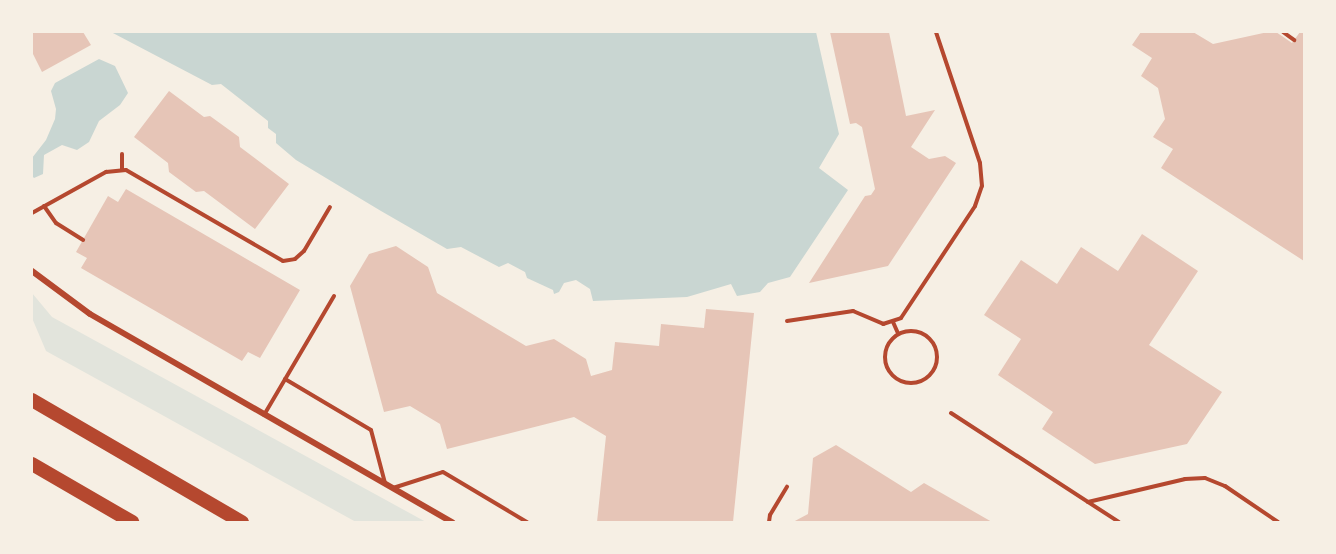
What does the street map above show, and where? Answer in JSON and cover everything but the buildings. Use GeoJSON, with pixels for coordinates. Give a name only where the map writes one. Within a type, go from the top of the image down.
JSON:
{"type":"FeatureCollection","features":[{"type":"Feature","properties":{"kind":"highway"},"geometry":{"type":"LineString","coordinates":[[32,400],[242,522]]}},
{"type":"Feature","properties":{"kind":"highway"},"geometry":{"type":"LineString","coordinates":[[32,464],[132,522]]}},
{"type":"Feature","properties":{"kind":"street"},"geometry":{"type":"LineString","coordinates":[[32,271],[90,314],[452,522]]}},
{"type":"Feature","properties":{"kind":"lane"},"geometry":{"type":"LineString","coordinates":[[787,321],[853,311],[879,323],[893,322],[908,312],[980,196],[980,164],[936,32]]}},
{"type":"Feature","properties":{"kind":"lane"},"geometry":{"type":"LineString","coordinates":[[1283,32],[1294,40]]}},
{"type":"Feature","properties":{"kind":"lane"},"geometry":{"type":"LineString","coordinates":[[122,154],[122,169]]}},
{"type":"Feature","properties":{"kind":"lane"},"geometry":{"type":"LineString","coordinates":[[32,213],[105,172],[122,169],[136,174],[283,261],[295,259],[304,251],[330,207]]}},
{"type":"Feature","properties":{"kind":"lane"},"geometry":{"type":"LineString","coordinates":[[44,206],[56,223],[83,240]]}},
{"type":"Feature","properties":{"kind":"lane"},"geometry":{"type":"LineString","coordinates":[[264,415],[334,296]]}},
{"type":"Feature","properties":{"kind":"lane"},"geometry":{"type":"LineString","coordinates":[[893,322],[898,333]]}},
{"type":"Feature","properties":{"kind":"lane"},"geometry":{"type":"LineString","coordinates":[[906,330],[922,333],[934,344],[937,351],[935,367],[925,379],[917,382],[900,381],[888,370],[884,354],[887,346],[898,333],[906,330]]}},
{"type":"Feature","properties":{"kind":"lane"},"geometry":{"type":"LineString","coordinates":[[285,379],[371,430],[385,484]]}},
{"type":"Feature","properties":{"kind":"lane"},"geometry":{"type":"LineString","coordinates":[[951,413],[1119,522]]}},
{"type":"Feature","properties":{"kind":"lane"},"geometry":{"type":"LineString","coordinates":[[393,488],[443,472],[527,522]]}},
{"type":"Feature","properties":{"kind":"lane"},"geometry":{"type":"LineString","coordinates":[[1088,502],[1185,479],[1205,478],[1225,486],[1278,522]]}},
{"type":"Feature","properties":{"kind":"lane"},"geometry":{"type":"LineString","coordinates":[[769,522],[770,515],[787,487]]}},
{"type":"Feature","properties":{"kind":"shaded area"},"geometry":{"type":"Polygon","coordinates":[[[111,32],[816,32],[839,134],[819,168],[848,190],[790,277],[768,283],[760,292],[737,296],[731,284],[687,297],[593,301],[590,289],[576,280],[564,283],[559,292],[554,294],[553,290],[527,278],[525,272],[508,263],[499,267],[461,247],[447,249],[381,211],[296,160],[276,143],[276,134],[268,128],[268,121],[221,84],[212,85],[111,32]]]}},
{"type":"Feature","properties":{"kind":"shaded area"},"geometry":{"type":"Polygon","coordinates":[[[99,59],[115,66],[128,93],[120,105],[99,121],[89,142],[77,150],[62,145],[44,155],[43,174],[34,178],[32,158],[46,140],[55,119],[56,109],[51,91],[55,83],[99,59]]]}},
{"type":"Feature","properties":{"kind":"shaded area"},"geometry":{"type":"Polygon","coordinates":[[[32,293],[52,317],[426,522],[356,522],[46,351],[32,318],[32,293]]]}}]}
